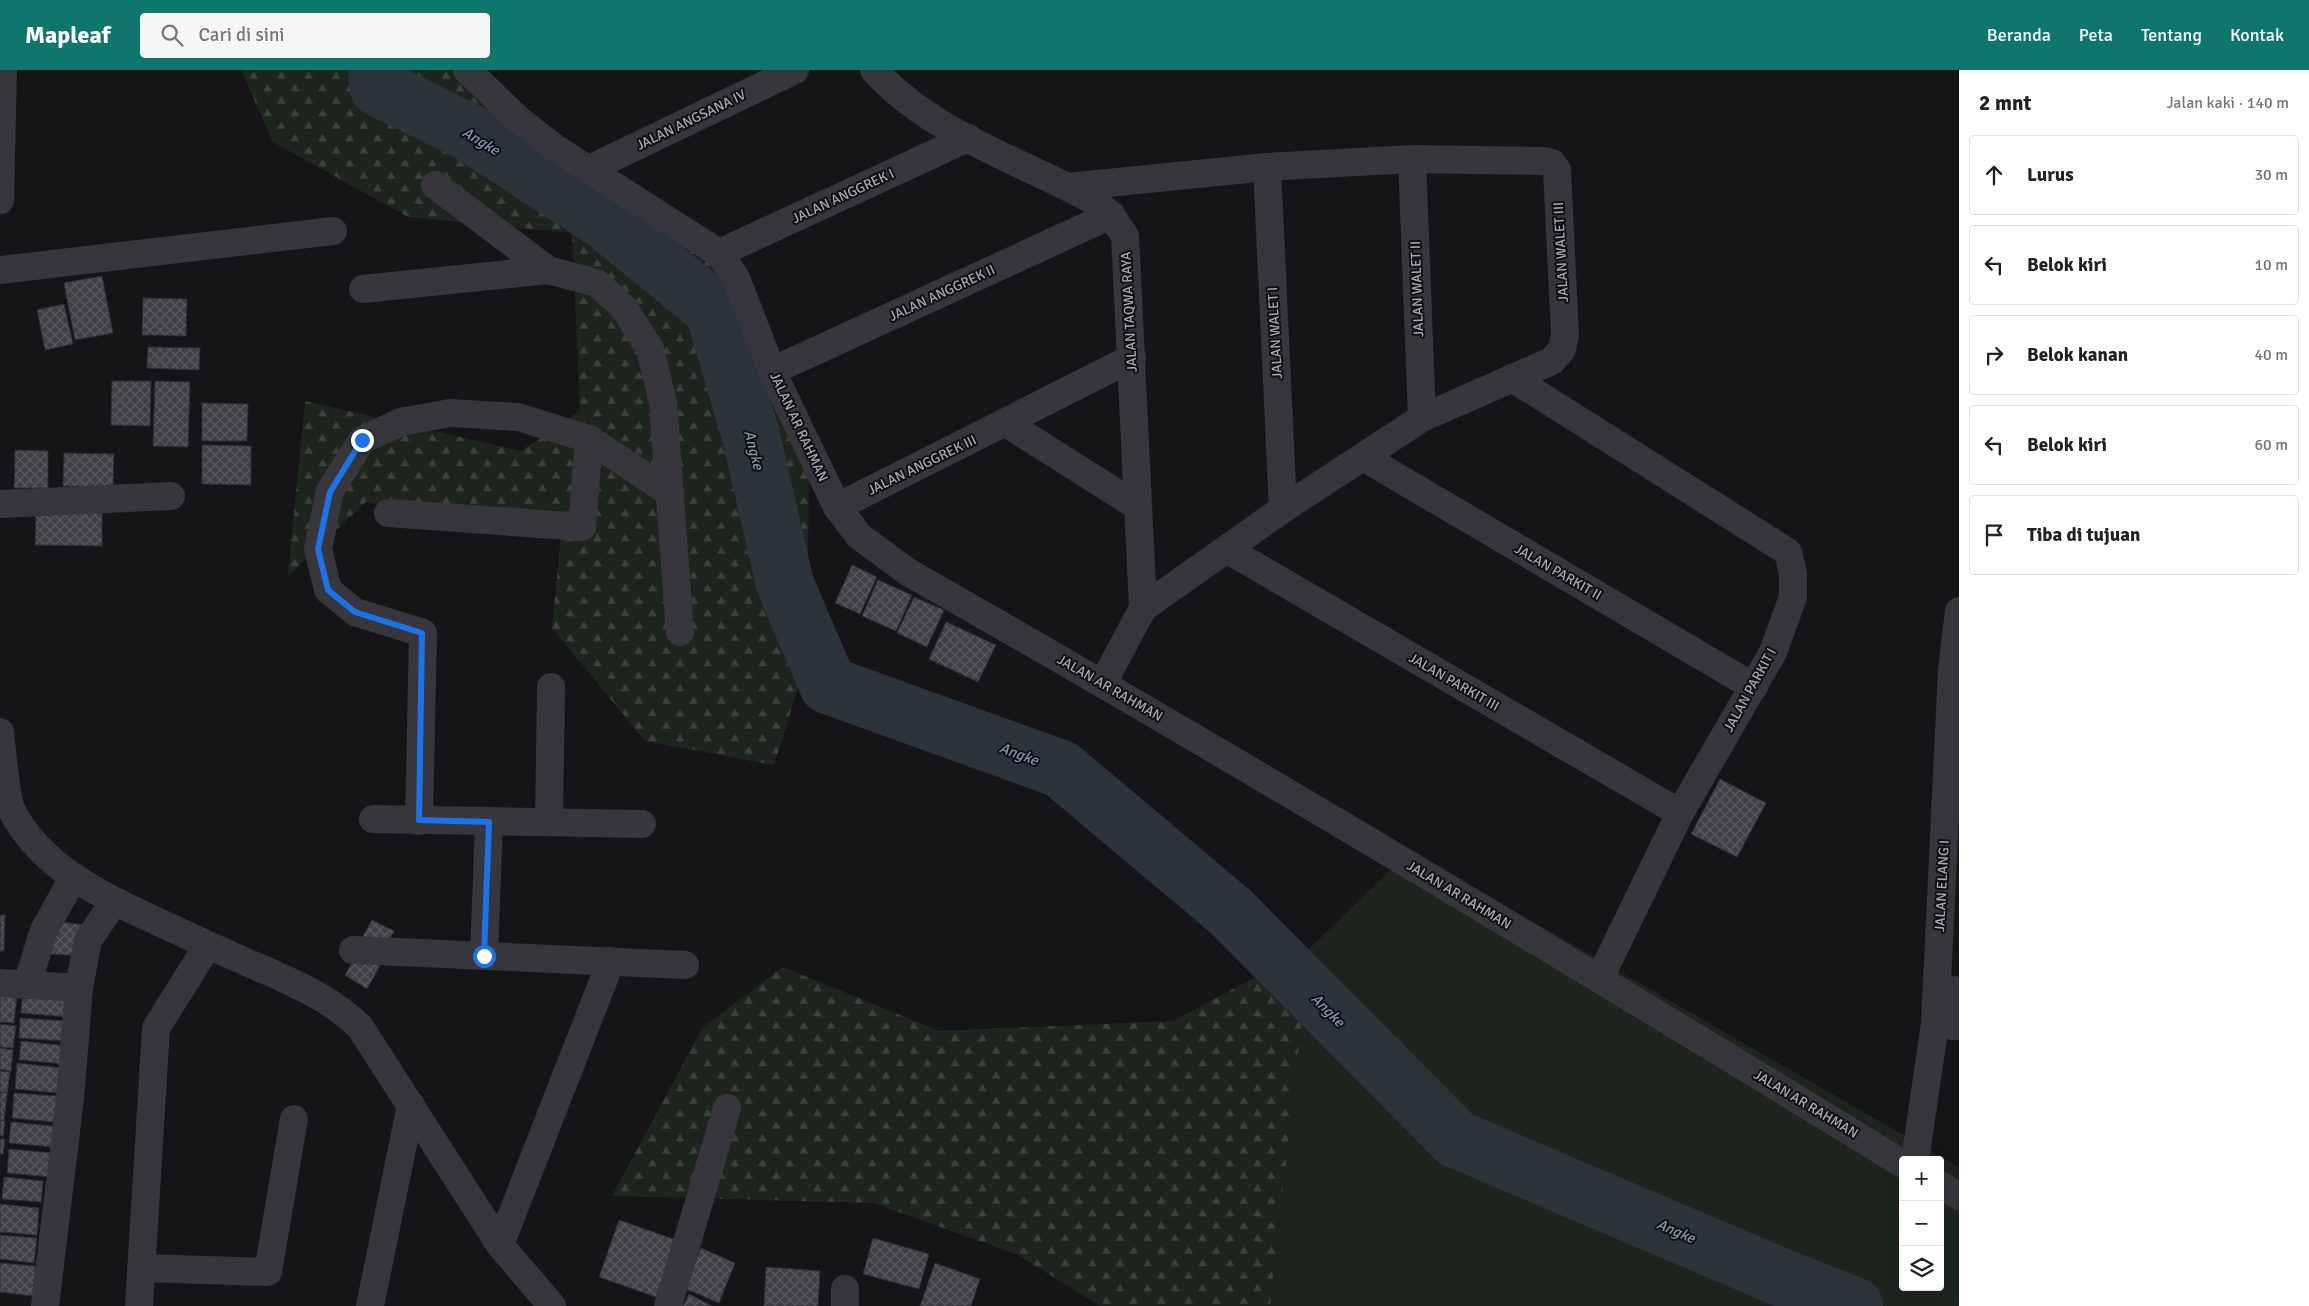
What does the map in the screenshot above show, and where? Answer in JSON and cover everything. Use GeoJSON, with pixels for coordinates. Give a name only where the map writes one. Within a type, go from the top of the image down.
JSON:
{"type":"FeatureCollection","features":[{"type":"Feature","properties":{"kind":"street"},"geometry":{"type":"LineString","coordinates":[[0,200],[3,70]]}},
{"type":"Feature","properties":{"kind":"street","name":"JALAN AR RAHMAN"},"geometry":{"type":"LineString","coordinates":[[468,70],[519,120],[587,170],[719,253],[736,278],[772,371],[837,507],[859,536],[901,568],[1103,683],[1600,978],[1899,1162]]}},
{"type":"Feature","properties":{"kind":"street","name":"JALAN ANGSANA IV"},"geometry":{"type":"LineString","coordinates":[[587,170],[796,70]]}},
{"type":"Feature","properties":{"kind":"street","name":"JALAN TAQWA RAYA"},"geometry":{"type":"LineString","coordinates":[[874,70],[890,87],[914,107],[968,138],[1068,187],[1111,215],[1124,236],[1132,358],[1137,506],[1144,608]]}},
{"type":"Feature","properties":{"kind":"street","name":"JALAN ANGGREK I"},"geometry":{"type":"LineString","coordinates":[[719,253],[968,138]]}},
{"type":"Feature","properties":{"kind":"street"},"geometry":{"type":"LineString","coordinates":[[1068,187],[1266,167],[1412,159]]}},
{"type":"Feature","properties":{"kind":"street","name":"JALAN WALET III"},"geometry":{"type":"LineString","coordinates":[[1412,159],[1545,161],[1552,164],[1557,170],[1565,335],[1562,348],[1552,361],[1512,378]]}},
{"type":"Feature","properties":{"kind":"street","name":"JALAN WALET II"},"geometry":{"type":"LineString","coordinates":[[1412,159],[1422,418]]}},
{"type":"Feature","properties":{"kind":"street","name":"JALAN WALET I"},"geometry":{"type":"LineString","coordinates":[[1266,167],[1283,505]]}},
{"type":"Feature","properties":{"kind":"street"},"geometry":{"type":"LineString","coordinates":[[435,184],[548,270]]}},
{"type":"Feature","properties":{"kind":"street","name":"JALAN ANGGREK II"},"geometry":{"type":"LineString","coordinates":[[772,371],[1111,215]]}},
{"type":"Feature","properties":{"kind":"street"},"geometry":{"type":"LineString","coordinates":[[0,270],[333,231]]}},
{"type":"Feature","properties":{"kind":"street"},"geometry":{"type":"LineString","coordinates":[[363,289],[548,270],[597,283],[624,308],[650,348],[663,403],[680,632]]}},
{"type":"Feature","properties":{"kind":"street","name":"JALAN ANGGREK III"},"geometry":{"type":"LineString","coordinates":[[837,507],[1132,358]]}},
{"type":"Feature","properties":{"kind":"street"},"geometry":{"type":"LineString","coordinates":[[1103,683],[1144,608],[1228,550],[1283,505],[1363,457],[1422,418],[1512,378]]}},
{"type":"Feature","properties":{"kind":"street","name":"JALAN PARKIT I"},"geometry":{"type":"LineString","coordinates":[[1512,378],[1788,552],[1794,573],[1794,597],[1774,652],[1680,813],[1600,978]]}},
{"type":"Feature","properties":{"kind":"street"},"geometry":{"type":"LineString","coordinates":[[419,820],[422,633],[355,612],[328,590],[318,549],[330,492],[362,440],[402,422],[450,413],[518,417],[589,439],[670,493]]}},
{"type":"Feature","properties":{"kind":"street"},"geometry":{"type":"LineString","coordinates":[[1006,423],[1137,506]]}},
{"type":"Feature","properties":{"kind":"street"},"geometry":{"type":"LineString","coordinates":[[388,512],[582,527],[589,439]]}},
{"type":"Feature","properties":{"kind":"street","name":"JALAN PARKIT II"},"geometry":{"type":"LineString","coordinates":[[1363,457],[1754,686]]}},
{"type":"Feature","properties":{"kind":"street"},"geometry":{"type":"LineString","coordinates":[[0,504],[171,496]]}},
{"type":"Feature","properties":{"kind":"street","name":"JALAN PARKIT III"},"geometry":{"type":"LineString","coordinates":[[1228,550],[1680,813]]}},
{"type":"Feature","properties":{"kind":"street","name":"JALAN ELANG I"},"geometry":{"type":"LineString","coordinates":[[1915,1156],[1935,1024],[1952,670],[1959,611]]}},
{"type":"Feature","properties":{"kind":"street"},"geometry":{"type":"LineString","coordinates":[[549,822],[551,686]]}},
{"type":"Feature","properties":{"kind":"street"},"geometry":{"type":"LineString","coordinates":[[0,732],[11,810],[37,845],[73,878],[114,902],[296,984],[344,1010],[365,1033],[500,1245],[552,1306]]}},
{"type":"Feature","properties":{"kind":"street"},"geometry":{"type":"LineString","coordinates":[[373,820],[642,824]]}},
{"type":"Feature","properties":{"kind":"street"},"geometry":{"type":"LineString","coordinates":[[484,956],[489,822]]}},
{"type":"Feature","properties":{"kind":"street"},"geometry":{"type":"LineString","coordinates":[[73,878],[13,984],[79,988]]}},
{"type":"Feature","properties":{"kind":"street"},"geometry":{"type":"LineString","coordinates":[[45,1306],[70,1098],[79,988],[88,940],[114,902]]}},
{"type":"Feature","properties":{"kind":"street"},"geometry":{"type":"LineString","coordinates":[[1959,904],[1952,1026],[1959,1026]]}},
{"type":"Feature","properties":{"kind":"street"},"geometry":{"type":"LineString","coordinates":[[139,1306],[156,1028],[208,945]]}},
{"type":"Feature","properties":{"kind":"street"},"geometry":{"type":"LineString","coordinates":[[353,950],[685,965]]}},
{"type":"Feature","properties":{"kind":"street"},"geometry":{"type":"LineString","coordinates":[[500,1245],[611,961]]}},
{"type":"Feature","properties":{"kind":"street"},"geometry":{"type":"LineString","coordinates":[[370,1306],[412,1105]]}},
{"type":"Feature","properties":{"kind":"street"},"geometry":{"type":"LineString","coordinates":[[668,1306],[727,1108]]}},
{"type":"Feature","properties":{"kind":"street"},"geometry":{"type":"LineString","coordinates":[[141,1268],[268,1272],[294,1119]]}},
{"type":"Feature","properties":{"kind":"street"},"geometry":{"type":"LineString","coordinates":[[1944,1188],[1959,1196]]}},
{"type":"Feature","properties":{"kind":"green space"},"geometry":{"type":"Polygon","coordinates":[[[241,70],[476,70],[542,127],[655,195],[725,284],[809,469],[807,660],[774,765],[645,741],[552,628],[561,535],[366,502],[288,576],[305,401],[521,451],[580,411],[572,233],[408,217],[273,142],[241,70]]]}},
{"type":"Feature","properties":{"kind":"green space"},"geometry":{"type":"Polygon","coordinates":[[[1410,851],[1940,1156],[1899,1156],[1899,1291],[1944,1291],[1944,1158],[1959,1167],[1959,1306],[1270,1306],[1310,948],[1410,851]]]}},
{"type":"Feature","properties":{"kind":"green space"},"geometry":{"type":"Polygon","coordinates":[[[1310,948],[1270,1306],[1100,1306],[1018,1255],[874,1203],[612,1196],[703,1027],[783,967],[939,1031],[1173,1021],[1310,948]]]}},
{"type":"Feature","properties":{"kind":"building"},"geometry":{"type":"Polygon","coordinates":[[[102,276],[113,333],[75,340],[64,283],[102,276]]]}},
{"type":"Feature","properties":{"kind":"building"},"geometry":{"type":"Polygon","coordinates":[[[143,298],[187,299],[186,336],[142,335],[143,298]]]}},
{"type":"Feature","properties":{"kind":"building"},"geometry":{"type":"Polygon","coordinates":[[[64,304],[73,344],[45,350],[37,310],[64,304]]]}},
{"type":"Feature","properties":{"kind":"building"},"geometry":{"type":"Polygon","coordinates":[[[148,347],[200,348],[199,370],[147,368],[148,347]]]}},
{"type":"Feature","properties":{"kind":"building"},"geometry":{"type":"Polygon","coordinates":[[[112,381],[151,381],[150,426],[111,425],[112,381]]]}},
{"type":"Feature","properties":{"kind":"building"},"geometry":{"type":"Polygon","coordinates":[[[155,381],[190,382],[188,447],[153,446],[155,381]]]}},
{"type":"Feature","properties":{"kind":"building"},"geometry":{"type":"Polygon","coordinates":[[[202,403],[248,404],[247,441],[202,441],[202,403]]]}},
{"type":"Feature","properties":{"kind":"building"},"geometry":{"type":"Polygon","coordinates":[[[202,445],[251,446],[251,485],[202,484],[202,445]]]}},
{"type":"Feature","properties":{"kind":"building"},"geometry":{"type":"Polygon","coordinates":[[[15,450],[48,451],[48,488],[14,488],[15,450]]]}},
{"type":"Feature","properties":{"kind":"building"},"geometry":{"type":"Polygon","coordinates":[[[64,453],[114,454],[113,487],[63,486],[64,453]]]}},
{"type":"Feature","properties":{"kind":"building"},"geometry":{"type":"Polygon","coordinates":[[[36,505],[102,506],[102,546],[35,545],[36,505]]]}},
{"type":"Feature","properties":{"kind":"building"},"geometry":{"type":"Polygon","coordinates":[[[852,565],[877,577],[860,614],[835,603],[852,565]]]}},
{"type":"Feature","properties":{"kind":"building"},"geometry":{"type":"Polygon","coordinates":[[[878,580],[912,595],[896,631],[862,616],[878,580]]]}},
{"type":"Feature","properties":{"kind":"building"},"geometry":{"type":"Polygon","coordinates":[[[914,597],[944,610],[927,647],[897,633],[914,597]]]}},
{"type":"Feature","properties":{"kind":"building"},"geometry":{"type":"Polygon","coordinates":[[[946,622],[996,645],[978,682],[929,659],[946,622]]]}},
{"type":"Feature","properties":{"kind":"building"},"geometry":{"type":"Polygon","coordinates":[[[1720,779],[1766,803],[1737,857],[1691,834],[1720,779]]]}},
{"type":"Feature","properties":{"kind":"building"},"geometry":{"type":"Polygon","coordinates":[[[0,915],[5,915],[4,951],[0,951],[0,915]]]}},
{"type":"Feature","properties":{"kind":"building"},"geometry":{"type":"Polygon","coordinates":[[[372,920],[394,931],[385,947],[363,936],[372,920]]]}},
{"type":"Feature","properties":{"kind":"building"},"geometry":{"type":"Polygon","coordinates":[[[52,921],[86,925],[84,956],[49,954],[52,921]]]}},
{"type":"Feature","properties":{"kind":"building"},"geometry":{"type":"Polygon","coordinates":[[[358,952],[380,966],[367,989],[345,975],[358,952]]]}},
{"type":"Feature","properties":{"kind":"building"},"geometry":{"type":"Polygon","coordinates":[[[0,984],[18,986],[14,1023],[0,1022],[0,984]]]}},
{"type":"Feature","properties":{"kind":"building"},"geometry":{"type":"Polygon","coordinates":[[[23,986],[70,989],[68,1017],[21,1013],[23,986]]]}},
{"type":"Feature","properties":{"kind":"building"},"geometry":{"type":"Polygon","coordinates":[[[20,1018],[65,1021],[64,1041],[19,1038],[20,1018]]]}},
{"type":"Feature","properties":{"kind":"building"},"geometry":{"type":"Polygon","coordinates":[[[0,1024],[16,1026],[13,1048],[0,1047],[0,1024]]]}},
{"type":"Feature","properties":{"kind":"building"},"geometry":{"type":"Polygon","coordinates":[[[21,1041],[68,1046],[66,1064],[19,1060],[21,1041]]]}},
{"type":"Feature","properties":{"kind":"building"},"geometry":{"type":"Polygon","coordinates":[[[0,1048],[13,1050],[11,1071],[0,1069],[0,1048]]]}},
{"type":"Feature","properties":{"kind":"building"},"geometry":{"type":"Polygon","coordinates":[[[17,1063],[62,1068],[59,1093],[15,1089],[17,1063]]]}},
{"type":"Feature","properties":{"kind":"building"},"geometry":{"type":"Polygon","coordinates":[[[0,1071],[10,1072],[7,1093],[0,1092],[0,1071]]]}},
{"type":"Feature","properties":{"kind":"building"},"geometry":{"type":"Polygon","coordinates":[[[0,1093],[7,1093],[4,1121],[0,1120],[0,1093]]]}},
{"type":"Feature","properties":{"kind":"building"},"geometry":{"type":"Polygon","coordinates":[[[14,1093],[58,1096],[55,1122],[12,1118],[14,1093]]]}},
{"type":"Feature","properties":{"kind":"building"},"geometry":{"type":"Polygon","coordinates":[[[0,1121],[5,1121],[3,1136],[0,1136],[0,1121]]]}},
{"type":"Feature","properties":{"kind":"building"},"geometry":{"type":"Polygon","coordinates":[[[11,1122],[53,1126],[52,1147],[9,1143],[11,1122]]]}},
{"type":"Feature","properties":{"kind":"building"},"geometry":{"type":"Polygon","coordinates":[[[0,1139],[5,1139],[3,1154],[0,1154],[0,1139]]]}},
{"type":"Feature","properties":{"kind":"building"},"geometry":{"type":"Polygon","coordinates":[[[9,1149],[53,1153],[51,1177],[7,1173],[9,1149]]]}},
{"type":"Feature","properties":{"kind":"building"},"geometry":{"type":"Polygon","coordinates":[[[4,1177],[43,1181],[41,1202],[2,1199],[4,1177]]]}},
{"type":"Feature","properties":{"kind":"building"},"geometry":{"type":"Polygon","coordinates":[[[0,1204],[39,1208],[37,1235],[0,1232],[0,1204]]]}},
{"type":"Feature","properties":{"kind":"building"},"geometry":{"type":"Polygon","coordinates":[[[619,1220],[676,1240],[656,1297],[599,1277],[619,1220]]]}},
{"type":"Feature","properties":{"kind":"building"},"geometry":{"type":"Polygon","coordinates":[[[0,1235],[37,1238],[34,1263],[0,1259],[0,1235]]]}},
{"type":"Feature","properties":{"kind":"building"},"geometry":{"type":"Polygon","coordinates":[[[873,1238],[929,1254],[919,1289],[863,1274],[873,1238]]]}},
{"type":"Feature","properties":{"kind":"building"},"geometry":{"type":"Polygon","coordinates":[[[701,1248],[735,1263],[719,1303],[684,1288],[701,1248]]]}},
{"type":"Feature","properties":{"kind":"building"},"geometry":{"type":"Polygon","coordinates":[[[0,1263],[36,1266],[33,1296],[0,1292],[0,1263]]]}},
{"type":"Feature","properties":{"kind":"building"},"geometry":{"type":"Polygon","coordinates":[[[935,1263],[980,1279],[971,1306],[920,1306],[935,1263]]]}},
{"type":"Feature","properties":{"kind":"building"},"geometry":{"type":"Polygon","coordinates":[[[766,1267],[820,1271],[818,1306],[764,1306],[766,1267]]]}},
{"type":"Feature","properties":{"kind":"building"},"geometry":{"type":"Polygon","coordinates":[[[689,1294],[712,1306],[683,1306],[689,1294]]]}},
{"type":"Feature","properties":{"kind":"waterway","name":"Angke"},"geometry":{"type":"LineString","coordinates":[[377,70],[379,88],[470,133],[604,220],[714,310],[751,436],[785,584],[828,685],[1061,769],[1231,912],[1456,1139],[1778,1276],[1854,1306]]}},
{"type":"Feature","properties":{"kind":"route"},"geometry":{"type":"LineString","coordinates":[[362,440],[330,492],[318,549],[328,590],[355,612],[422,633],[419,820],[489,822],[484,956]]}}]}
